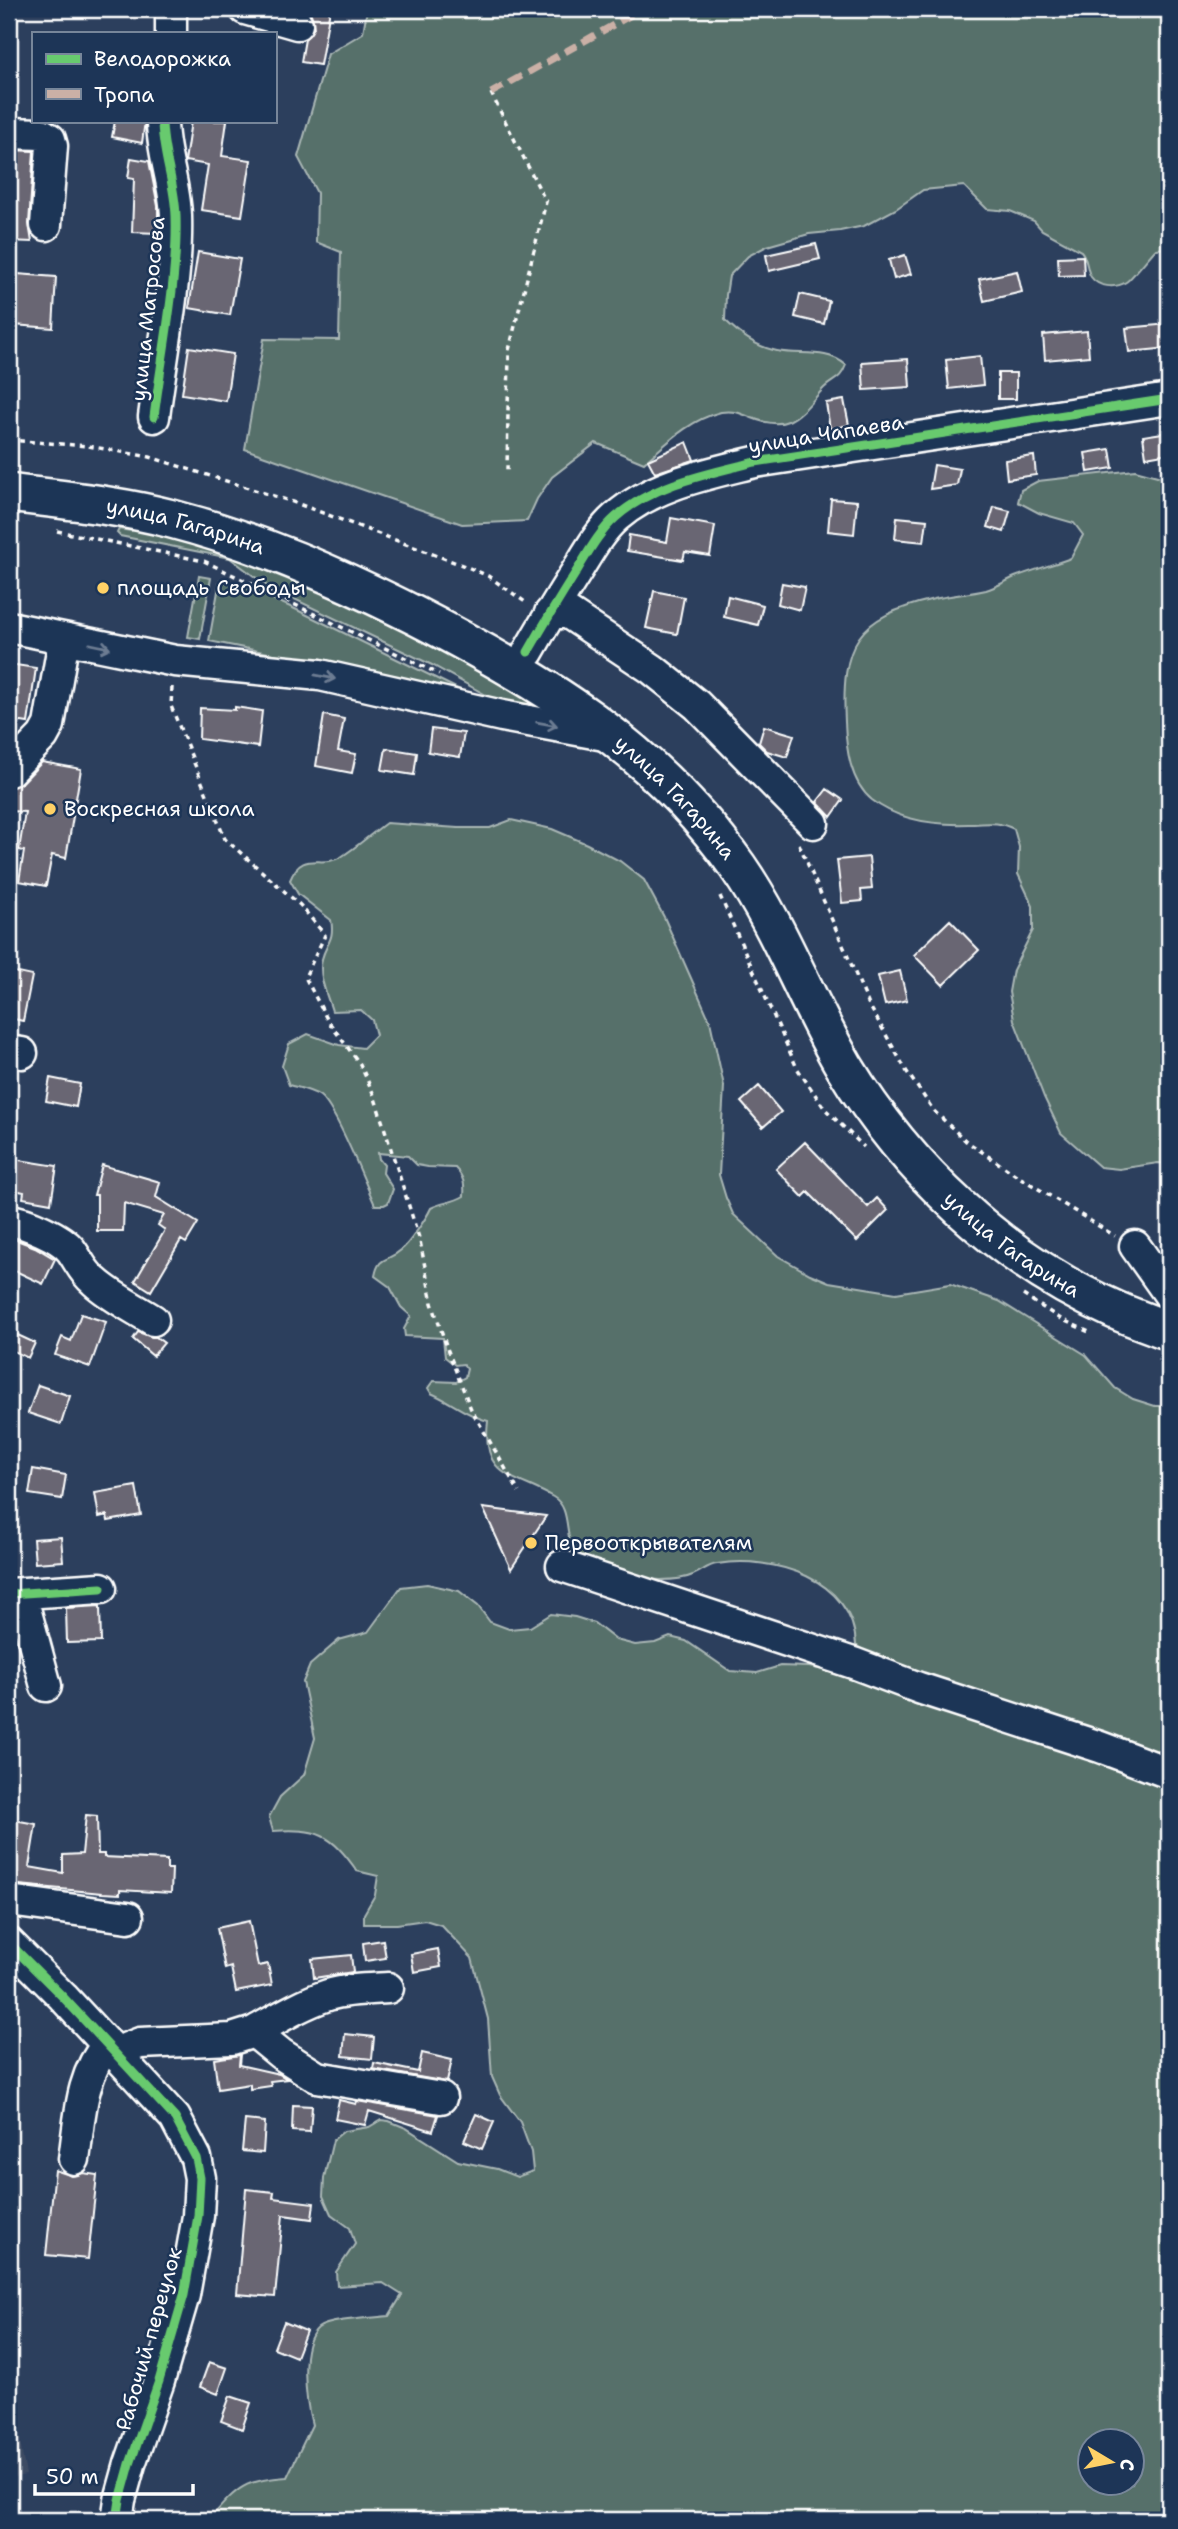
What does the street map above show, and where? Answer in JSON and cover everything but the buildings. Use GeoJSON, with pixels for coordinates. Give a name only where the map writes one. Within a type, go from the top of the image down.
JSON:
{"type":"FeatureCollection","features":[{"type":"Feature","properties":{"kind":"main road","name":"улица Гагарина"},"geometry":{"type":"LineString","coordinates":[[9,469],[134,487],[215,507],[257,521],[324,547],[394,580],[528,652],[582,686],[642,733],[701,789],[726,818],[781,898],[880,1082],[920,1135],[944,1160],[1032,1236],[1078,1266],[1121,1288],[1169,1307]]}},
{"type":"Feature","properties":{"kind":"main road","name":"улица Гагарина"},"geometry":{"type":"LineString","coordinates":[[9,493],[89,503],[170,518],[294,559],[386,601],[517,670],[569,702],[614,736],[687,804],[738,868],[764,909],[844,1064],[881,1122],[930,1178],[966,1212],[1021,1256],[1112,1309],[1163,1345]]}},
{"type":"Feature","properties":{"kind":"street"},"geometry":{"type":"LineString","coordinates":[[171,9],[171,32]]}},
{"type":"Feature","properties":{"kind":"street"},"geometry":{"type":"LineString","coordinates":[[245,9],[297,24]]}},
{"type":"Feature","properties":{"kind":"street","name":"улица Матросова"},"geometry":{"type":"LineString","coordinates":[[154,417],[175,255],[177,219],[176,197],[164,144],[162,122]]}},
{"type":"Feature","properties":{"kind":"street"},"geometry":{"type":"LineString","coordinates":[[9,133],[42,134],[50,139],[52,146],[46,225]]}},
{"type":"Feature","properties":{"kind":"street","name":"улица Чапаева"},"geometry":{"type":"LineString","coordinates":[[528,652],[598,537],[614,518],[660,490],[696,477],[755,462],[1169,400]]}},
{"type":"Feature","properties":{"kind":"street"},"geometry":{"type":"LineString","coordinates":[[549,615],[568,613],[652,669],[697,705],[803,830]]}},
{"type":"Feature","properties":{"kind":"street"},"geometry":{"type":"LineString","coordinates":[[9,627],[175,661],[320,675],[502,716],[614,736]]}},
{"type":"Feature","properties":{"kind":"street"},"geometry":{"type":"LineString","coordinates":[[9,771],[43,736],[49,725],[64,639]]}},
{"type":"Feature","properties":{"kind":"street"},"geometry":{"type":"LineString","coordinates":[[9,1220],[23,1223],[63,1242],[95,1283],[153,1320]]}},
{"type":"Feature","properties":{"kind":"street"},"geometry":{"type":"LineString","coordinates":[[1135,1246],[1169,1294]]}},
{"type":"Feature","properties":{"kind":"street"},"geometry":{"type":"LineString","coordinates":[[562,1566],[856,1664],[919,1688],[1100,1746],[1169,1773]]}},
{"type":"Feature","properties":{"kind":"street"},"geometry":{"type":"LineString","coordinates":[[46,1686],[15,1594],[101,1588]]}},
{"type":"Feature","properties":{"kind":"street"},"geometry":{"type":"LineString","coordinates":[[9,1901],[128,1917]]}},
{"type":"Feature","properties":{"kind":"street","name":"Рабочий переулок"},"geometry":{"type":"LineString","coordinates":[[9,1943],[161,2101],[187,2137],[196,2158],[201,2197],[184,2295],[159,2381],[130,2464],[117,2520]]}},
{"type":"Feature","properties":{"kind":"street"},"geometry":{"type":"LineString","coordinates":[[74,2160],[82,2103],[90,2070],[97,2056],[140,2043],[232,2039],[254,2032],[328,1995],[351,1990],[388,1988]]}},
{"type":"Feature","properties":{"kind":"street"},"geometry":{"type":"LineString","coordinates":[[254,2032],[281,2054],[317,2077],[440,2098]]}},
{"type":"Feature","properties":{"kind":"path"},"geometry":{"type":"LineString","coordinates":[[491,93],[546,202],[509,350],[508,472]]}},
{"type":"Feature","properties":{"kind":"path"},"geometry":{"type":"LineString","coordinates":[[9,440],[116,450],[161,461],[293,502],[488,576],[549,615]]}},
{"type":"Feature","properties":{"kind":"path"},"geometry":{"type":"LineString","coordinates":[[57,531],[204,561],[449,679]]}},
{"type":"Feature","properties":{"kind":"path"},"geometry":{"type":"LineString","coordinates":[[171,705],[225,839],[300,905],[325,935],[305,977],[328,1021],[360,1064],[374,1095],[420,1241],[432,1303],[448,1351],[471,1409],[519,1492]]}},
{"type":"Feature","properties":{"kind":"path"},"geometry":{"type":"LineString","coordinates":[[803,830],[812,871],[868,1003],[883,1033],[934,1111],[966,1141],[1016,1175],[1091,1223],[1135,1246]]}},
{"type":"Feature","properties":{"kind":"path"},"geometry":{"type":"LineString","coordinates":[[717,888],[797,1068],[825,1110],[871,1153]]}},
{"type":"Feature","properties":{"kind":"path"},"geometry":{"type":"LineString","coordinates":[[1017,1291],[1061,1319],[1093,1334]]}},
{"type":"Feature","properties":{"kind":"path"},"geometry":{"type":"LineString","coordinates":[[1163,1345],[1169,1364]]}},
{"type":"Feature","properties":{"kind":"shaded area"},"geometry":{"type":"Polygon","coordinates":[[[9,2382],[26,2475],[9,2478],[9,2382]]]}},
{"type":"Feature","properties":{"kind":"green space"},"geometry":{"type":"Polygon","coordinates":[[[367,9],[1169,9],[1169,248],[1156,249],[1126,282],[1117,286],[1102,285],[1091,277],[1081,251],[1042,230],[1034,221],[1010,211],[987,209],[964,186],[923,190],[896,209],[864,226],[809,234],[767,246],[748,256],[729,276],[725,320],[762,347],[777,351],[822,354],[846,365],[839,377],[824,388],[801,413],[786,422],[776,423],[740,413],[721,412],[699,420],[644,463],[596,443],[552,477],[537,499],[527,521],[462,524],[245,449],[264,339],[339,340],[341,252],[316,242],[317,193],[298,157],[328,54],[363,33],[367,9]]]}},
{"type":"Feature","properties":{"kind":"green space"},"geometry":{"type":"Polygon","coordinates":[[[1135,470],[1161,477],[1169,485],[1169,1164],[1119,1169],[1100,1167],[1061,1133],[1014,1020],[1009,992],[1013,970],[1033,930],[1033,906],[1018,874],[1019,847],[1014,829],[996,823],[943,824],[918,820],[894,813],[872,800],[859,784],[848,753],[844,695],[846,672],[859,638],[871,625],[887,615],[934,599],[986,590],[1071,558],[1083,535],[1074,523],[1039,513],[1018,502],[1021,490],[1038,481],[1135,470]]]}},
{"type":"Feature","properties":{"kind":"green space"},"geometry":{"type":"Polygon","coordinates":[[[135,525],[210,543],[355,602],[554,710],[513,710],[432,665],[267,586],[230,558],[120,536],[117,533],[119,529],[131,531],[135,525]]]}},
{"type":"Feature","properties":{"kind":"green space"},"geometry":{"type":"Polygon","coordinates":[[[199,576],[211,578],[200,639],[188,637],[199,576]]]}},
{"type":"Feature","properties":{"kind":"green space"},"geometry":{"type":"Polygon","coordinates":[[[220,580],[248,588],[295,609],[466,693],[209,641],[220,580]]]}},
{"type":"Feature","properties":{"kind":"green space"},"geometry":{"type":"Polygon","coordinates":[[[511,820],[552,829],[587,844],[620,861],[644,880],[664,917],[710,1021],[724,1086],[719,1175],[726,1198],[733,1214],[778,1256],[829,1282],[896,1293],[950,1284],[999,1301],[1086,1355],[1115,1388],[1133,1399],[1155,1406],[1169,1406],[1169,1757],[870,1655],[856,1645],[851,1622],[841,1603],[825,1588],[806,1576],[785,1568],[762,1563],[717,1564],[686,1577],[661,1580],[622,1574],[584,1561],[572,1548],[560,1503],[503,1472],[495,1464],[487,1440],[488,1421],[431,1393],[428,1388],[433,1381],[456,1382],[465,1377],[467,1369],[463,1364],[455,1365],[445,1357],[443,1338],[405,1336],[404,1329],[411,1316],[401,1307],[390,1287],[375,1276],[382,1262],[404,1247],[431,1208],[464,1196],[463,1181],[455,1168],[417,1165],[408,1156],[378,1153],[384,1165],[383,1173],[393,1189],[388,1203],[375,1205],[327,1103],[316,1094],[289,1085],[282,1066],[289,1044],[308,1034],[339,1045],[363,1048],[376,1035],[372,1020],[361,1010],[332,1011],[321,972],[331,937],[331,920],[298,894],[290,880],[301,865],[341,857],[386,823],[490,828],[511,820]]]}},
{"type":"Feature","properties":{"kind":"green space"},"geometry":{"type":"Polygon","coordinates":[[[427,1584],[459,1591],[478,1606],[490,1622],[509,1629],[530,1627],[551,1614],[575,1617],[594,1623],[616,1640],[635,1645],[655,1643],[670,1637],[686,1641],[730,1671],[757,1673],[780,1666],[809,1667],[839,1673],[880,1690],[913,1696],[1169,1781],[1169,2520],[209,2520],[234,2493],[250,2483],[287,2477],[312,2425],[305,2374],[308,2347],[318,2328],[341,2321],[389,2316],[402,2295],[383,2283],[337,2286],[336,2272],[355,2244],[350,2228],[331,2214],[323,2196],[324,2178],[333,2140],[344,2131],[369,2127],[381,2120],[389,2121],[406,2128],[458,2161],[497,2169],[517,2177],[533,2171],[531,2152],[520,2122],[500,2095],[492,2077],[488,2019],[472,1958],[441,1925],[425,1920],[397,1924],[364,1924],[364,1914],[375,1895],[378,1876],[357,1871],[331,1841],[322,1836],[301,1831],[273,1831],[269,1817],[280,1797],[304,1775],[315,1738],[303,1682],[310,1665],[339,1640],[368,1632],[401,1587],[427,1584]]]}},
{"type":"Feature","properties":{"kind":"marked path"},"geometry":{"type":"LineString","coordinates":[[491,93],[642,9]]}},
{"type":"Feature","properties":{"kind":"cycle path"},"geometry":{"type":"LineString","coordinates":[[154,417],[172,290],[176,240],[175,204],[162,122]]}},
{"type":"Feature","properties":{"kind":"cycle path"},"geometry":{"type":"LineString","coordinates":[[528,652],[605,528],[631,506],[664,488],[755,462],[1169,399]]}},
{"type":"Feature","properties":{"kind":"cycle path"},"geometry":{"type":"LineString","coordinates":[[9,1594],[101,1588]]}},
{"type":"Feature","properties":{"kind":"cycle path"},"geometry":{"type":"LineString","coordinates":[[9,1943],[175,2118],[196,2158],[200,2178],[198,2216],[184,2295],[159,2381],[130,2464],[117,2520]]}},
{"type":"Feature","properties":{"kind":"place","name":"площадь Свободы"},"geometry":{"type":"Point","coordinates":[103,588]}},
{"type":"Feature","properties":{"kind":"place","name":"Воскресная школа"},"geometry":{"type":"Point","coordinates":[50,809]}},
{"type":"Feature","properties":{"kind":"place","name":"Первооткрывателям"},"geometry":{"type":"Point","coordinates":[531,1543]}}]}
